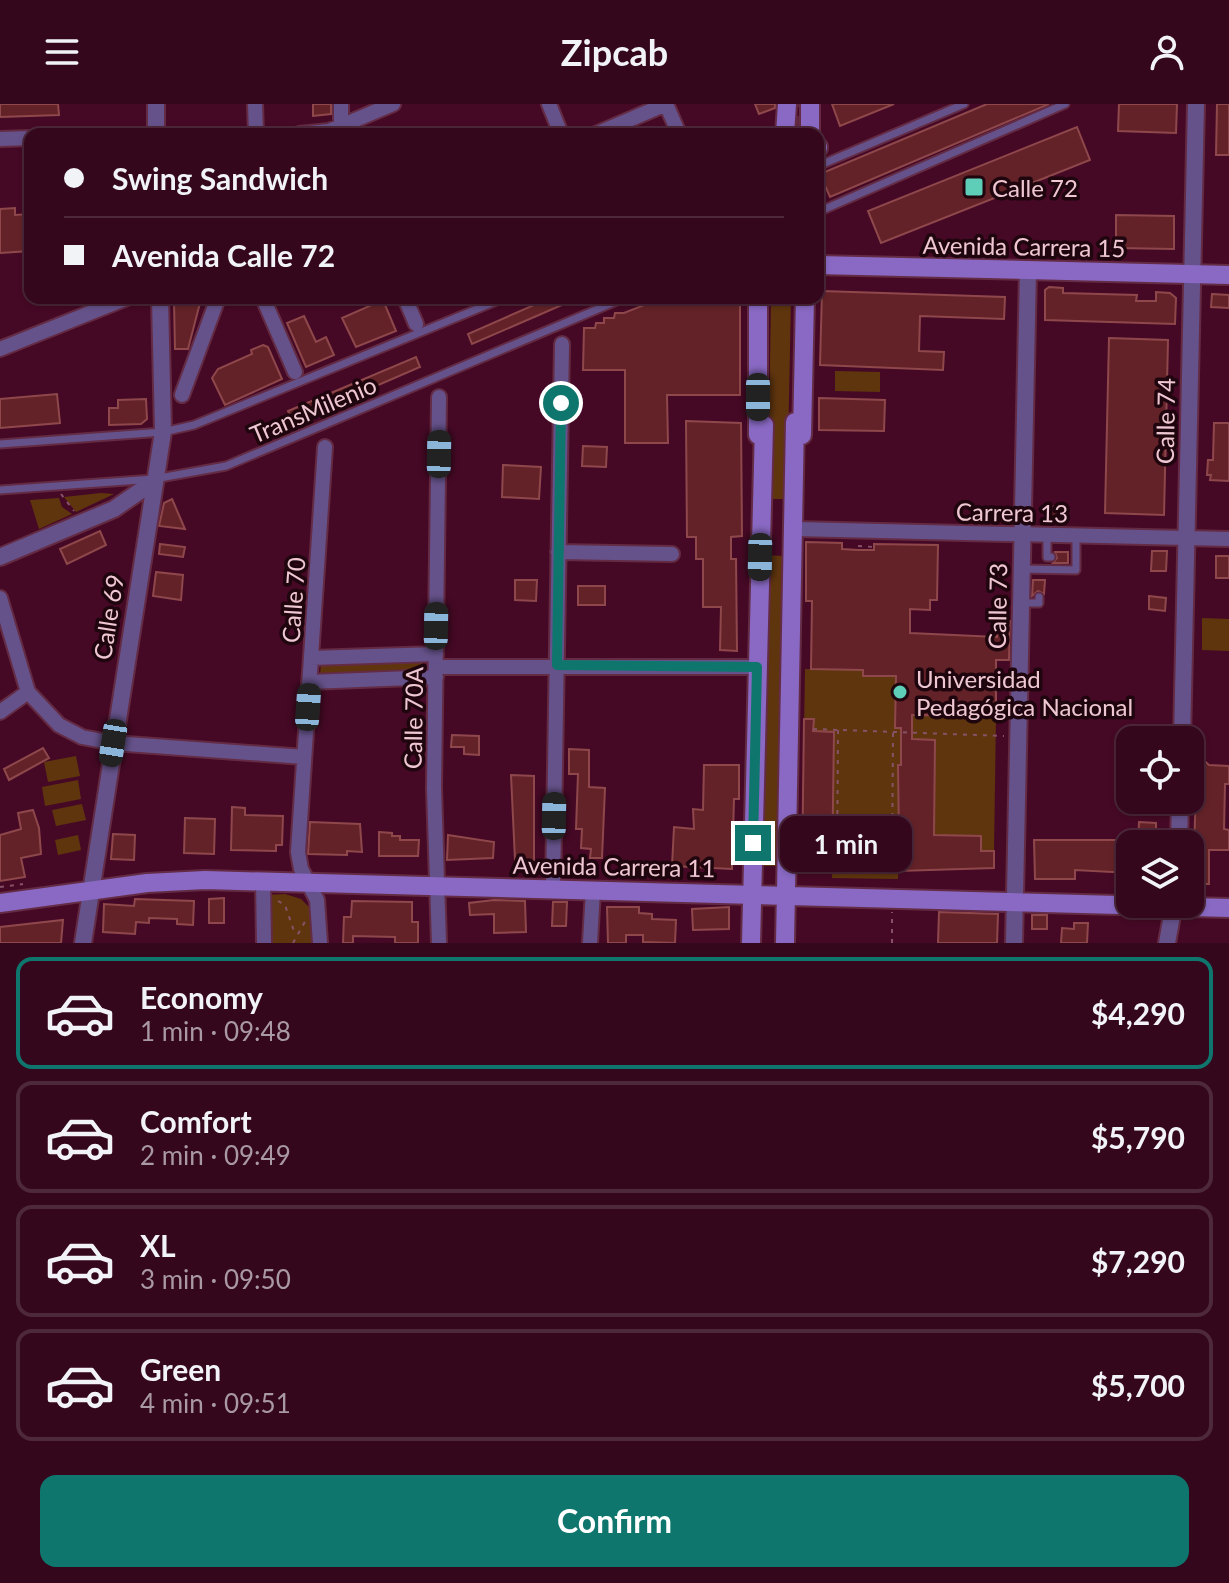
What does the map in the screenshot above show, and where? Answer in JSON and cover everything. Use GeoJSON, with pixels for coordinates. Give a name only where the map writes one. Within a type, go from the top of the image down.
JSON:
{"type":"FeatureCollection","features":[{"type":"Feature","properties":{"kind":"main road"},"geometry":{"type":"LineString","coordinates":[[785,128],[787,104]]}},
{"type":"Feature","properties":{"kind":"main road"},"geometry":{"type":"LineString","coordinates":[[810,104],[810,128]]}},
{"type":"Feature","properties":{"kind":"main road","name":"Avenida Carrera 15"},"geometry":{"type":"LineString","coordinates":[[824,265],[1229,275]]}},
{"type":"Feature","properties":{"kind":"main road"},"geometry":{"type":"LineString","coordinates":[[758,304],[760,529]]}},
{"type":"Feature","properties":{"kind":"main road"},"geometry":{"type":"LineString","coordinates":[[795,529],[800,483],[805,304]]}},
{"type":"Feature","properties":{"kind":"main road"},"geometry":{"type":"LineString","coordinates":[[785,943],[795,422]]}},
{"type":"Feature","properties":{"kind":"main road"},"geometry":{"type":"LineString","coordinates":[[751,943],[764,425]]}},
{"type":"Feature","properties":{"kind":"main road","name":"Avenida Carrera 11"},"geometry":{"type":"LineString","coordinates":[[0,903],[161,882],[309,882],[1116,904]]}},
{"type":"Feature","properties":{"kind":"main road","name":"Avenida Carrera 11"},"geometry":{"type":"LineString","coordinates":[[1204,907],[1229,908]]}},
{"type":"Feature","properties":{"kind":"street"},"geometry":{"type":"LineString","coordinates":[[156,104],[156,128]]}},
{"type":"Feature","properties":{"kind":"street"},"geometry":{"type":"LineString","coordinates":[[255,104],[256,128]]}},
{"type":"Feature","properties":{"kind":"street"},"geometry":{"type":"LineString","coordinates":[[341,104],[341,128]]}},
{"type":"Feature","properties":{"kind":"street"},"geometry":{"type":"LineString","coordinates":[[345,128],[393,104]]}},
{"type":"Feature","properties":{"kind":"street"},"geometry":{"type":"LineString","coordinates":[[549,104],[559,128]]}},
{"type":"Feature","properties":{"kind":"street"},"geometry":{"type":"LineString","coordinates":[[610,128],[666,104],[676,128]]}},
{"type":"Feature","properties":{"kind":"street","name":"Calle 74"},"geometry":{"type":"LineString","coordinates":[[1182,726],[1196,104]]}},
{"type":"Feature","properties":{"kind":"street"},"geometry":{"type":"LineString","coordinates":[[0,139],[24,138]]}},
{"type":"Feature","properties":{"kind":"street","name":"Calle 73"},"geometry":{"type":"LineString","coordinates":[[1014,943],[1022,603],[1031,569],[1023,534],[1028,270]]}},
{"type":"Feature","properties":{"kind":"street"},"geometry":{"type":"LineString","coordinates":[[0,349],[112,304]]}},
{"type":"Feature","properties":{"kind":"street","name":"Calle 69"},"geometry":{"type":"LineString","coordinates":[[83,943],[153,480],[163,432],[160,304]]}},
{"type":"Feature","properties":{"kind":"street"},"geometry":{"type":"LineString","coordinates":[[182,395],[216,304]]}},
{"type":"Feature","properties":{"kind":"street"},"geometry":{"type":"LineString","coordinates":[[266,304],[295,372]]}},
{"type":"Feature","properties":{"kind":"street"},"geometry":{"type":"LineString","coordinates":[[408,304],[416,324]]}},
{"type":"Feature","properties":{"kind":"street"},"geometry":{"type":"LineString","coordinates":[[553,889],[562,344]]}},
{"type":"Feature","properties":{"kind":"street","name":"Calle 70A"},"geometry":{"type":"LineString","coordinates":[[439,397],[436,666],[439,943]]}},
{"type":"Feature","properties":{"kind":"street","name":"Calle 70"},"geometry":{"type":"LineString","coordinates":[[320,943],[317,900],[301,869],[298,852],[325,447]]}},
{"type":"Feature","properties":{"kind":"street"},"geometry":{"type":"LineString","coordinates":[[0,557],[125,504],[153,480]]}},
{"type":"Feature","properties":{"kind":"street","name":"Carrera 13"},"geometry":{"type":"LineString","coordinates":[[795,529],[1229,539]]}},
{"type":"Feature","properties":{"kind":"street"},"geometry":{"type":"LineString","coordinates":[[558,552],[672,554]]}},
{"type":"Feature","properties":{"kind":"street"},"geometry":{"type":"LineString","coordinates":[[0,598],[28,692],[59,725],[82,737],[113,743],[304,757]]}},
{"type":"Feature","properties":{"kind":"street"},"geometry":{"type":"LineString","coordinates":[[311,658],[436,666],[757,667]]}},
{"type":"Feature","properties":{"kind":"street"},"geometry":{"type":"LineString","coordinates":[[309,682],[436,666]]}},
{"type":"Feature","properties":{"kind":"street"},"geometry":{"type":"LineString","coordinates":[[0,712],[28,692]]}},
{"type":"Feature","properties":{"kind":"street"},"geometry":{"type":"LineString","coordinates":[[263,882],[264,943]]}},
{"type":"Feature","properties":{"kind":"street"},"geometry":{"type":"LineString","coordinates":[[590,943],[593,890]]}},
{"type":"Feature","properties":{"kind":"street"},"geometry":{"type":"LineString","coordinates":[[1167,943],[1172,918]]}},
{"type":"Feature","properties":{"kind":"lane"},"geometry":{"type":"LineString","coordinates":[[824,163],[964,104]]}},
{"type":"Feature","properties":{"kind":"lane"},"geometry":{"type":"LineString","coordinates":[[824,209],[1065,104]]}},
{"type":"Feature","properties":{"kind":"lane","name":"TransMilenio"},"geometry":{"type":"LineString","coordinates":[[0,444],[163,432],[220,416],[490,304]]}},
{"type":"Feature","properties":{"kind":"lane","name":"TransMilenio"},"geometry":{"type":"LineString","coordinates":[[0,490],[153,480],[211,470],[241,461],[610,304]]}},
{"type":"Feature","properties":{"kind":"lane"},"geometry":{"type":"LineString","coordinates":[[1047,534],[1049,557]]}},
{"type":"Feature","properties":{"kind":"lane"},"geometry":{"type":"LineString","coordinates":[[1031,569],[1076,570],[1072,559],[1076,535]]}},
{"type":"Feature","properties":{"kind":"lane"},"geometry":{"type":"LineString","coordinates":[[1031,569],[1039,580]]}},
{"type":"Feature","properties":{"kind":"lane"},"geometry":{"type":"LineString","coordinates":[[1022,603],[1039,603],[1039,597]]}},
{"type":"Feature","properties":{"kind":"path"},"geometry":{"type":"LineString","coordinates":[[61,493],[83,522]]}},
{"type":"Feature","properties":{"kind":"path"},"geometry":{"type":"LineString","coordinates":[[858,548],[874,547]]}},
{"type":"Feature","properties":{"kind":"path"},"geometry":{"type":"LineString","coordinates":[[813,729],[1011,736]]}},
{"type":"Feature","properties":{"kind":"path"},"geometry":{"type":"LineString","coordinates":[[838,730],[837,871],[892,871],[893,732]]}},
{"type":"Feature","properties":{"kind":"path"},"geometry":{"type":"LineString","coordinates":[[263,882],[267,895],[285,905],[295,934]]}},
{"type":"Feature","properties":{"kind":"path"},"geometry":{"type":"LineString","coordinates":[[892,906],[892,943]]}},
{"type":"Feature","properties":{"kind":"path"},"geometry":{"type":"LineString","coordinates":[[293,943],[295,934],[310,916]]}},
{"type":"Feature","properties":{"kind":"shaded area"},"geometry":{"type":"Polygon","coordinates":[[[771,304],[791,304],[787,499],[768,499],[771,304]]]}},
{"type":"Feature","properties":{"kind":"shaded area"},"geometry":{"type":"Polygon","coordinates":[[[835,371],[880,372],[880,392],[835,391],[835,371]]]}},
{"type":"Feature","properties":{"kind":"shaded area"},"geometry":{"type":"Polygon","coordinates":[[[114,494],[76,512],[64,497],[114,494]]]}},
{"type":"Feature","properties":{"kind":"shaded area"},"geometry":{"type":"Polygon","coordinates":[[[59,498],[62,507],[72,514],[39,529],[30,500],[59,498]]]}},
{"type":"Feature","properties":{"kind":"shaded area"},"geometry":{"type":"Polygon","coordinates":[[[765,555],[783,556],[780,866],[762,866],[765,555]]]}},
{"type":"Feature","properties":{"kind":"shaded area"},"geometry":{"type":"Polygon","coordinates":[[[1202,618],[1229,619],[1229,651],[1202,650],[1202,618]]]}},
{"type":"Feature","properties":{"kind":"shaded area"},"geometry":{"type":"Polygon","coordinates":[[[423,659],[423,673],[320,676],[321,662],[423,659]]]}},
{"type":"Feature","properties":{"kind":"shaded area"},"geometry":{"type":"Polygon","coordinates":[[[805,669],[863,670],[864,676],[909,676],[896,686],[896,728],[912,728],[912,715],[996,716],[994,851],[981,851],[980,836],[934,835],[935,740],[902,739],[901,765],[898,765],[899,836],[893,836],[893,846],[899,846],[898,879],[832,878],[834,732],[804,731],[805,669]]]}},
{"type":"Feature","properties":{"kind":"shaded area"},"geometry":{"type":"Polygon","coordinates":[[[76,756],[80,776],[48,782],[44,762],[76,756]]]}},
{"type":"Feature","properties":{"kind":"shaded area"},"geometry":{"type":"Polygon","coordinates":[[[78,780],[81,799],[45,806],[42,787],[78,780]]]}},
{"type":"Feature","properties":{"kind":"shaded area"},"geometry":{"type":"Polygon","coordinates":[[[82,804],[86,820],[56,826],[52,810],[82,804]]]}},
{"type":"Feature","properties":{"kind":"shaded area"},"geometry":{"type":"Polygon","coordinates":[[[78,835],[81,850],[58,855],[55,840],[78,835]]]}},
{"type":"Feature","properties":{"kind":"shaded area"},"geometry":{"type":"Polygon","coordinates":[[[285,894],[301,899],[314,912],[314,943],[268,943],[267,895],[285,894]]]}},
{"type":"Feature","properties":{"kind":"building"},"geometry":{"type":"Polygon","coordinates":[[[0,104],[58,104],[59,115],[0,117],[0,104]]]}},
{"type":"Feature","properties":{"kind":"building"},"geometry":{"type":"Polygon","coordinates":[[[313,104],[331,104],[331,114],[313,116],[313,104]]]}},
{"type":"Feature","properties":{"kind":"building"},"geometry":{"type":"Polygon","coordinates":[[[755,104],[775,104],[775,108],[759,114],[755,104]]]}},
{"type":"Feature","properties":{"kind":"building"},"geometry":{"type":"Polygon","coordinates":[[[832,104],[894,104],[840,126],[832,104]]]}},
{"type":"Feature","properties":{"kind":"building","name":"Calle 72"},"geometry":{"type":"Polygon","coordinates":[[[987,104],[1049,104],[830,197],[824,183],[824,172],[987,104]]]}},
{"type":"Feature","properties":{"kind":"building"},"geometry":{"type":"Polygon","coordinates":[[[1119,104],[1177,104],[1176,133],[1118,131],[1119,104]]]}},
{"type":"Feature","properties":{"kind":"building"},"geometry":{"type":"Polygon","coordinates":[[[1217,104],[1229,104],[1229,155],[1216,155],[1217,104]]]}},
{"type":"Feature","properties":{"kind":"building","name":"Calle 72"},"geometry":{"type":"Polygon","coordinates":[[[1077,127],[1090,160],[881,243],[868,211],[1077,127]]]}},
{"type":"Feature","properties":{"kind":"building"},"geometry":{"type":"Polygon","coordinates":[[[15,208],[15,215],[24,214],[24,251],[0,253],[0,209],[15,208]]]}},
{"type":"Feature","properties":{"kind":"building"},"geometry":{"type":"Polygon","coordinates":[[[1116,215],[1174,216],[1174,249],[1116,248],[1116,215]]]}},
{"type":"Feature","properties":{"kind":"building"},"geometry":{"type":"Polygon","coordinates":[[[1049,287],[1063,288],[1063,293],[1137,295],[1136,301],[1156,301],[1156,292],[1170,293],[1176,298],[1175,324],[1045,320],[1045,290],[1049,287]]]}},
{"type":"Feature","properties":{"kind":"building"},"geometry":{"type":"Polygon","coordinates":[[[824,291],[1005,297],[1004,319],[920,316],[919,351],[944,352],[943,370],[820,365],[824,291]]]}},
{"type":"Feature","properties":{"kind":"building"},"geometry":{"type":"Polygon","coordinates":[[[1212,294],[1229,295],[1229,308],[1211,307],[1212,294]]]}},
{"type":"Feature","properties":{"kind":"building"},"geometry":{"type":"Polygon","coordinates":[[[174,304],[200,304],[188,349],[175,349],[174,304]]]}},
{"type":"Feature","properties":{"kind":"building"},"geometry":{"type":"Polygon","coordinates":[[[374,304],[385,304],[396,331],[356,347],[342,318],[374,304]]]}},
{"type":"Feature","properties":{"kind":"building"},"geometry":{"type":"Polygon","coordinates":[[[536,304],[564,304],[472,344],[468,334],[536,304]]]}},
{"type":"Feature","properties":{"kind":"building"},"geometry":{"type":"Polygon","coordinates":[[[647,304],[740,304],[740,395],[667,395],[668,443],[625,443],[625,370],[583,370],[584,328],[595,328],[596,323],[604,323],[604,318],[614,318],[615,313],[624,313],[647,304]]]}},
{"type":"Feature","properties":{"kind":"building"},"geometry":{"type":"Polygon","coordinates":[[[304,316],[316,342],[326,337],[334,355],[306,367],[287,323],[304,316]]]}},
{"type":"Feature","properties":{"kind":"building"},"geometry":{"type":"Polygon","coordinates":[[[1109,338],[1168,340],[1164,515],[1105,513],[1109,338]]]}},
{"type":"Feature","properties":{"kind":"building"},"geometry":{"type":"Polygon","coordinates":[[[263,345],[268,347],[282,379],[225,405],[212,378],[218,369],[252,354],[251,350],[263,345]]]}},
{"type":"Feature","properties":{"kind":"building"},"geometry":{"type":"Polygon","coordinates":[[[416,357],[420,367],[293,422],[288,411],[416,357]]]}},
{"type":"Feature","properties":{"kind":"building"},"geometry":{"type":"Polygon","coordinates":[[[57,394],[60,423],[0,428],[0,399],[57,394]]]}},
{"type":"Feature","properties":{"kind":"building"},"geometry":{"type":"Polygon","coordinates":[[[819,398],[885,400],[884,431],[819,430],[819,398]]]}},
{"type":"Feature","properties":{"kind":"building"},"geometry":{"type":"Polygon","coordinates":[[[146,399],[147,419],[141,424],[109,425],[109,408],[118,408],[118,400],[146,399]]]}},
{"type":"Feature","properties":{"kind":"building"},"geometry":{"type":"Polygon","coordinates":[[[686,421],[741,423],[742,536],[731,537],[731,559],[736,559],[737,651],[720,650],[721,607],[703,607],[703,559],[696,559],[696,537],[687,537],[686,421]]]}},
{"type":"Feature","properties":{"kind":"building"},"geometry":{"type":"Polygon","coordinates":[[[1214,423],[1229,423],[1229,481],[1210,480],[1211,475],[1207,475],[1208,460],[1213,460],[1214,423]]]}},
{"type":"Feature","properties":{"kind":"building"},"geometry":{"type":"Polygon","coordinates":[[[583,446],[607,447],[606,467],[582,466],[583,446]]]}},
{"type":"Feature","properties":{"kind":"building"},"geometry":{"type":"Polygon","coordinates":[[[503,465],[541,467],[539,499],[502,497],[503,465]]]}},
{"type":"Feature","properties":{"kind":"building"},"geometry":{"type":"Polygon","coordinates":[[[172,499],[185,529],[159,526],[164,503],[172,499]]]}},
{"type":"Feature","properties":{"kind":"building"},"geometry":{"type":"Polygon","coordinates":[[[1045,506],[1066,507],[1065,521],[1044,520],[1045,506]]]}},
{"type":"Feature","properties":{"kind":"building"},"geometry":{"type":"Polygon","coordinates":[[[100,531],[106,545],[67,564],[60,549],[100,531]]]}},
{"type":"Feature","properties":{"kind":"building"},"geometry":{"type":"Polygon","coordinates":[[[806,542],[842,543],[842,549],[858,550],[874,550],[874,544],[938,545],[937,600],[930,600],[930,610],[910,609],[910,633],[997,637],[997,621],[1010,621],[1009,660],[996,660],[996,716],[912,715],[912,739],[935,740],[934,835],[981,836],[981,851],[994,851],[994,868],[898,871],[899,846],[893,846],[893,836],[899,836],[898,765],[901,765],[901,728],[895,728],[896,676],[863,676],[863,670],[811,669],[812,601],[806,601],[806,542]]]}},
{"type":"Feature","properties":{"kind":"building"},"geometry":{"type":"Polygon","coordinates":[[[160,544],[185,547],[183,557],[159,554],[160,544]]]}},
{"type":"Feature","properties":{"kind":"building"},"geometry":{"type":"Polygon","coordinates":[[[1152,551],[1167,551],[1166,571],[1151,571],[1152,551]]]}},
{"type":"Feature","properties":{"kind":"building"},"geometry":{"type":"Polygon","coordinates":[[[1055,552],[1068,552],[1068,563],[1053,563],[1057,558],[1055,552]]]}},
{"type":"Feature","properties":{"kind":"building"},"geometry":{"type":"Polygon","coordinates":[[[1216,556],[1229,556],[1229,578],[1216,578],[1216,556]]]}},
{"type":"Feature","properties":{"kind":"building"},"geometry":{"type":"Polygon","coordinates":[[[156,572],[183,575],[181,600],[153,596],[156,572]]]}},
{"type":"Feature","properties":{"kind":"building"},"geometry":{"type":"Polygon","coordinates":[[[515,580],[537,580],[536,601],[515,600],[515,580]]]}},
{"type":"Feature","properties":{"kind":"building"},"geometry":{"type":"Polygon","coordinates":[[[1033,580],[1045,580],[1044,594],[1038,591],[1032,596],[1033,580]]]}},
{"type":"Feature","properties":{"kind":"building"},"geometry":{"type":"Polygon","coordinates":[[[578,586],[605,586],[605,605],[578,605],[578,586]]]}},
{"type":"Feature","properties":{"kind":"building"},"geometry":{"type":"Polygon","coordinates":[[[1149,596],[1166,598],[1165,611],[1149,609],[1149,596]]]}},
{"type":"Feature","properties":{"kind":"building"},"geometry":{"type":"Polygon","coordinates":[[[804,719],[814,719],[813,731],[834,732],[832,872],[802,872],[804,719]]]}},
{"type":"Feature","properties":{"kind":"building"},"geometry":{"type":"Polygon","coordinates":[[[452,735],[479,736],[479,755],[464,754],[464,747],[451,747],[452,735]]]}},
{"type":"Feature","properties":{"kind":"building"},"geometry":{"type":"Polygon","coordinates":[[[43,748],[49,758],[9,780],[4,769],[43,748]]]}},
{"type":"Feature","properties":{"kind":"building"},"geometry":{"type":"Polygon","coordinates":[[[569,749],[589,750],[589,787],[605,788],[602,858],[590,858],[591,849],[581,848],[582,829],[576,829],[578,774],[569,774],[569,749]]]}},
{"type":"Feature","properties":{"kind":"building"},"geometry":{"type":"Polygon","coordinates":[[[1204,760],[1209,765],[1229,766],[1229,784],[1225,784],[1224,829],[1229,830],[1229,850],[1209,850],[1209,884],[1204,884],[1204,830],[1195,830],[1195,814],[1204,814],[1204,760]]]}},
{"type":"Feature","properties":{"kind":"building"},"geometry":{"type":"Polygon","coordinates":[[[704,765],[739,765],[739,799],[734,799],[732,869],[672,866],[674,827],[694,829],[693,809],[703,810],[704,765]]]}},
{"type":"Feature","properties":{"kind":"building"},"geometry":{"type":"Polygon","coordinates":[[[511,775],[534,776],[534,860],[515,860],[511,775]]]}},
{"type":"Feature","properties":{"kind":"building"},"geometry":{"type":"Polygon","coordinates":[[[232,807],[245,808],[245,815],[283,816],[282,845],[276,845],[276,851],[231,850],[232,807]]]}},
{"type":"Feature","properties":{"kind":"building"},"geometry":{"type":"Polygon","coordinates":[[[33,810],[39,828],[41,854],[21,858],[25,877],[0,881],[0,835],[21,829],[18,813],[33,810]]]}},
{"type":"Feature","properties":{"kind":"building"},"geometry":{"type":"Polygon","coordinates":[[[185,818],[215,819],[214,854],[184,853],[185,818]]]}},
{"type":"Feature","properties":{"kind":"building"},"geometry":{"type":"Polygon","coordinates":[[[310,822],[360,824],[362,852],[347,851],[347,855],[308,854],[310,822]]]}},
{"type":"Feature","properties":{"kind":"building"},"geometry":{"type":"Polygon","coordinates":[[[1139,822],[1156,823],[1156,830],[1139,830],[1139,822]]]}},
{"type":"Feature","properties":{"kind":"building"},"geometry":{"type":"Polygon","coordinates":[[[379,832],[400,836],[400,840],[419,840],[418,856],[379,856],[379,832]]]}},
{"type":"Feature","properties":{"kind":"building"},"geometry":{"type":"Polygon","coordinates":[[[113,834],[135,835],[134,860],[111,859],[113,834]]]}},
{"type":"Feature","properties":{"kind":"building"},"geometry":{"type":"Polygon","coordinates":[[[448,835],[494,842],[493,858],[447,860],[448,835]]]}},
{"type":"Feature","properties":{"kind":"building"},"geometry":{"type":"Polygon","coordinates":[[[1034,840],[1116,840],[1116,872],[1075,870],[1075,879],[1035,879],[1034,840]]]}},
{"type":"Feature","properties":{"kind":"building"},"geometry":{"type":"Polygon","coordinates":[[[224,898],[224,923],[209,923],[209,899],[224,898]]]}},
{"type":"Feature","properties":{"kind":"building"},"geometry":{"type":"Polygon","coordinates":[[[135,899],[194,901],[193,925],[177,924],[177,919],[149,918],[149,923],[136,922],[135,934],[103,932],[104,904],[134,906],[135,899]]]}},
{"type":"Feature","properties":{"kind":"building"},"geometry":{"type":"Polygon","coordinates":[[[352,901],[412,902],[412,922],[418,922],[418,943],[395,943],[395,937],[353,936],[353,943],[343,943],[344,917],[351,917],[352,901]]]}},
{"type":"Feature","properties":{"kind":"building"},"geometry":{"type":"Polygon","coordinates":[[[525,901],[526,932],[494,933],[494,914],[470,915],[469,903],[525,901]]]}},
{"type":"Feature","properties":{"kind":"building"},"geometry":{"type":"Polygon","coordinates":[[[553,902],[567,902],[566,926],[552,926],[553,902]]]}},
{"type":"Feature","properties":{"kind":"building"},"geometry":{"type":"Polygon","coordinates":[[[607,907],[639,907],[639,913],[652,914],[652,919],[676,920],[675,943],[643,942],[643,935],[626,935],[626,943],[608,943],[607,907]]]}},
{"type":"Feature","properties":{"kind":"building"},"geometry":{"type":"Polygon","coordinates":[[[729,907],[729,929],[693,930],[692,909],[729,907]]]}},
{"type":"Feature","properties":{"kind":"building"},"geometry":{"type":"Polygon","coordinates":[[[939,912],[998,914],[997,943],[938,943],[939,912]]]}},
{"type":"Feature","properties":{"kind":"building"},"geometry":{"type":"Polygon","coordinates":[[[1032,915],[1047,915],[1047,929],[1032,929],[1032,915]]]}},
{"type":"Feature","properties":{"kind":"building"},"geometry":{"type":"Polygon","coordinates":[[[63,920],[61,943],[0,943],[0,927],[63,920]]]}},
{"type":"Feature","properties":{"kind":"building"},"geometry":{"type":"Polygon","coordinates":[[[1074,923],[1088,923],[1087,943],[1061,943],[1062,928],[1074,929],[1074,923]]]}},
{"type":"Feature","properties":{"kind":"tunnel"},"geometry":{"type":"LineString","coordinates":[[795,128],[796,104]]}},
{"type":"Feature","properties":{"kind":"place","name":"Calle 72"},"geometry":{"type":"Point","coordinates":[974,187]}},
{"type":"Feature","properties":{"kind":"place","name":"Universidad Pedagógica Nacional"},"geometry":{"type":"Point","coordinates":[900,692]}},
{"type":"Feature","properties":{"kind":"route"},"geometry":{"type":"LineString","coordinates":[[561,403],[557,665],[757,667],[753,843]]}}]}
